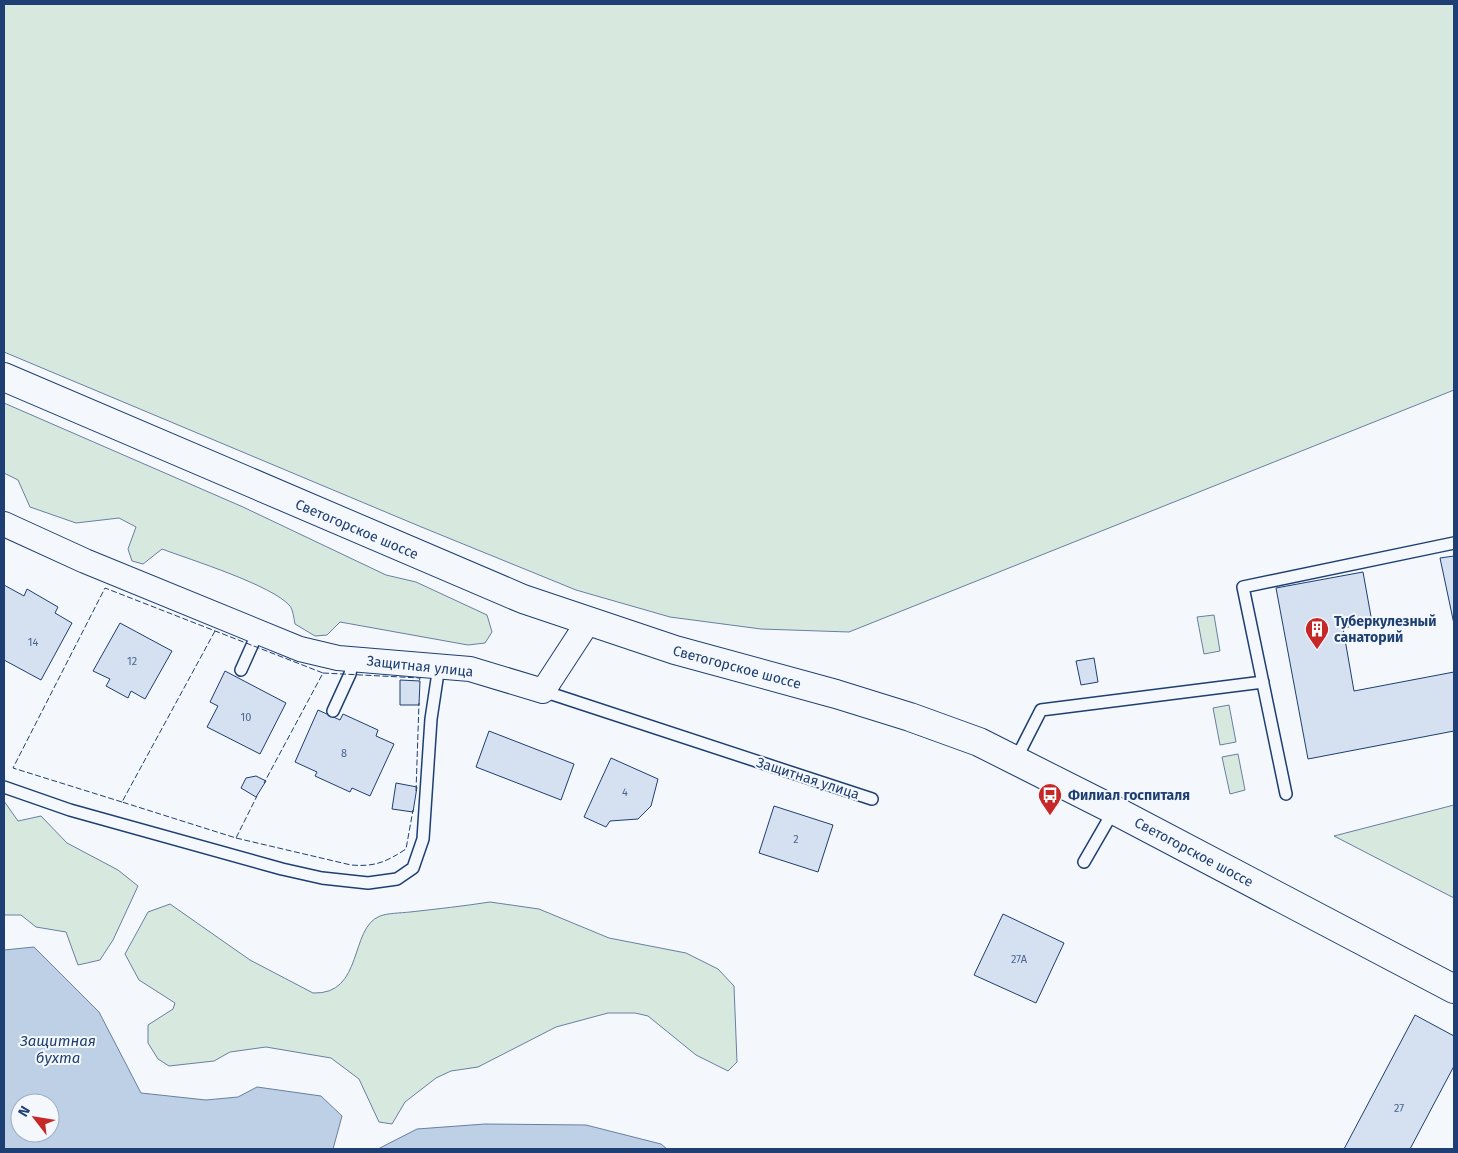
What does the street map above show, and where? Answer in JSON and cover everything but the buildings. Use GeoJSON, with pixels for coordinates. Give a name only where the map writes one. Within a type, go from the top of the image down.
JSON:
{"type":"FeatureCollection","features":[{"type":"Feature","properties":{"kind":"main road","name":"Светогорское шоссе"},"geometry":{"type":"LineString","coordinates":[[4,377],[438,564],[523,598],[588,622],[675,650],[910,717],[979,742],[1016,759],[1454,989]]}},
{"type":"Feature","properties":{"kind":"street","name":"Защитная улица"},"geometry":{"type":"LineString","coordinates":[[4,524],[85,561],[300,649],[338,658],[470,669],[543,691]]}},
{"type":"Feature","properties":{"kind":"street"},"geometry":{"type":"LineString","coordinates":[[543,691],[588,622]]}},
{"type":"Feature","properties":{"kind":"lane"},"geometry":{"type":"LineString","coordinates":[[1286,794],[1243,587],[1454,543]]}},
{"type":"Feature","properties":{"kind":"lane"},"geometry":{"type":"LineString","coordinates":[[241,670],[258,632]]}},
{"type":"Feature","properties":{"kind":"lane"},"geometry":{"type":"LineString","coordinates":[[333,711],[350,674],[353,659]]}},
{"type":"Feature","properties":{"kind":"lane"},"geometry":{"type":"LineString","coordinates":[[4,787],[70,810],[282,869],[322,878],[368,884],[397,879],[413,868],[423,839],[431,719],[439,666]]}},
{"type":"Feature","properties":{"kind":"lane"},"geometry":{"type":"LineString","coordinates":[[1016,759],[1040,710],[1263,682]]}},
{"type":"Feature","properties":{"kind":"lane","name":"Защитная улица"},"geometry":{"type":"LineString","coordinates":[[543,691],[872,799]]}},
{"type":"Feature","properties":{"kind":"lane"},"geometry":{"type":"LineString","coordinates":[[1084,862],[1114,810]]}},
{"type":"Feature","properties":{"kind":"shaded area"},"geometry":{"type":"Polygon","coordinates":[[[4,4],[1454,4],[1454,390],[849,632],[761,629],[670,617],[576,590],[4,352],[4,4]]]}},
{"type":"Feature","properties":{"kind":"shaded area"},"geometry":{"type":"Polygon","coordinates":[[[4,403],[243,507],[386,575],[416,582],[487,615],[492,632],[485,643],[468,645],[340,622],[327,635],[315,636],[295,624],[290,606],[281,598],[230,574],[162,549],[143,564],[132,561],[128,549],[136,527],[119,518],[76,523],[30,507],[18,480],[4,473],[4,403]]]}},
{"type":"Feature","properties":{"kind":"shaded area"},"geometry":{"type":"Polygon","coordinates":[[[1214,615],[1220,651],[1204,654],[1197,617],[1214,615]]]}},
{"type":"Feature","properties":{"kind":"shaded area"},"geometry":{"type":"Polygon","coordinates":[[[1229,705],[1236,742],[1220,745],[1213,708],[1229,705]]]}},
{"type":"Feature","properties":{"kind":"shaded area"},"geometry":{"type":"Polygon","coordinates":[[[1238,754],[1245,790],[1230,794],[1222,757],[1238,754]]]}},
{"type":"Feature","properties":{"kind":"shaded area"},"geometry":{"type":"Polygon","coordinates":[[[4,801],[18,821],[41,816],[67,843],[118,870],[138,886],[113,940],[100,960],[78,965],[66,932],[36,927],[21,915],[4,915],[4,801]]]}},
{"type":"Feature","properties":{"kind":"shaded area"},"geometry":{"type":"Polygon","coordinates":[[[1454,805],[1454,898],[1334,836],[1454,805]]]}},
{"type":"Feature","properties":{"kind":"shaded area"},"geometry":{"type":"Polygon","coordinates":[[[490,902],[539,909],[609,938],[686,953],[718,969],[734,986],[737,1062],[728,1071],[696,1055],[648,1016],[635,1013],[608,1013],[556,1027],[478,1067],[451,1071],[436,1078],[405,1102],[392,1124],[379,1122],[359,1079],[331,1058],[266,1047],[230,1052],[214,1061],[169,1066],[158,1059],[148,1043],[148,1025],[173,1009],[175,1003],[139,980],[125,954],[148,912],[170,904],[250,960],[313,993],[329,991],[341,984],[354,960],[364,933],[370,923],[380,916],[490,902]]]}},
{"type":"Feature","properties":{"kind":"water","name":"Защитная бухта"},"geometry":{"type":"Polygon","coordinates":[[[34,947],[99,1012],[141,1093],[206,1100],[238,1097],[257,1087],[321,1096],[342,1116],[333,1149],[4,1149],[4,950],[34,947]]]}},
{"type":"Feature","properties":{"kind":"water"},"geometry":{"type":"Polygon","coordinates":[[[485,1124],[586,1125],[661,1144],[667,1149],[378,1149],[417,1129],[485,1124]]]}},
{"type":"Feature","properties":{"kind":"fence"},"geometry":{"type":"LineString","coordinates":[[122,802],[13,768],[105,588],[323,673],[264,783]]}},
{"type":"Feature","properties":{"kind":"fence"},"geometry":{"type":"LineString","coordinates":[[215,631],[122,802],[236,838],[257,796]]}},
{"type":"Feature","properties":{"kind":"fence"},"geometry":{"type":"LineString","coordinates":[[323,673],[420,678],[419,683]]}},
{"type":"Feature","properties":{"kind":"fence"},"geometry":{"type":"LineString","coordinates":[[416,791],[419,703]]}},
{"type":"Feature","properties":{"kind":"fence"},"geometry":{"type":"LineString","coordinates":[[236,838],[351,865],[374,864],[406,849],[413,810]]}},
{"type":"Feature","properties":{"kind":"place","name":"Туберкулезный санаторий"},"geometry":{"type":"Point","coordinates":[1317,650]}},
{"type":"Feature","properties":{"kind":"place","name":"Филиал госпиталя"},"geometry":{"type":"Point","coordinates":[1050,816]}}]}
